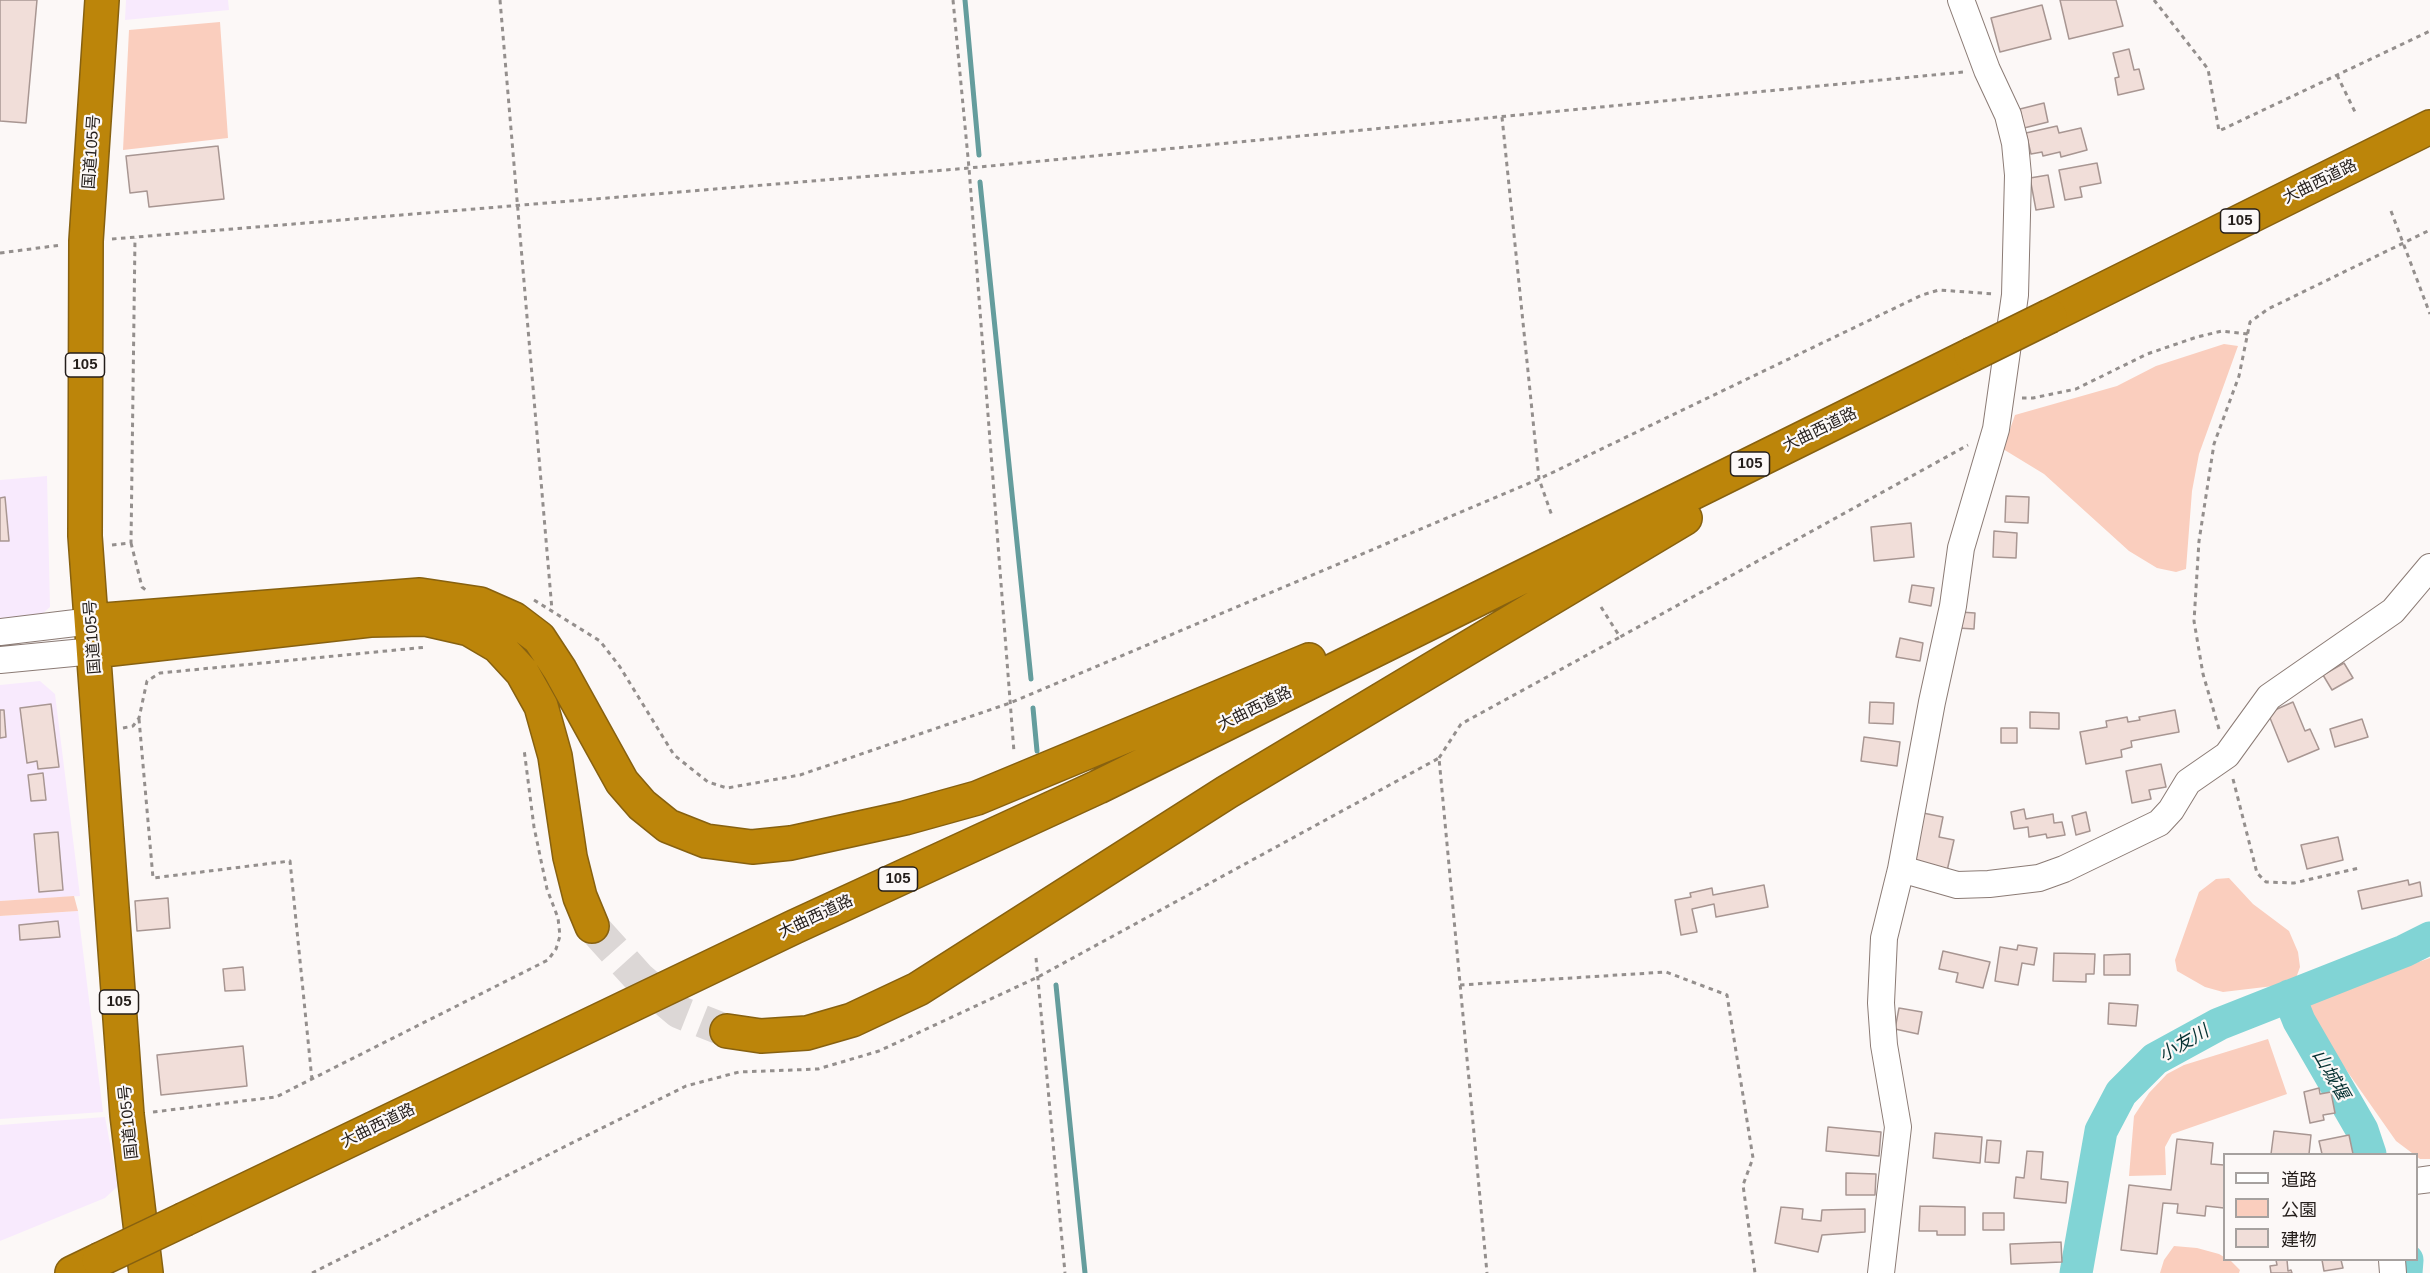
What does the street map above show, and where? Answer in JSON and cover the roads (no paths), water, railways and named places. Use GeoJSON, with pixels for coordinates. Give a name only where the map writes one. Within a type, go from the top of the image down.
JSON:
{"type":"FeatureCollection","features":[{"type":"Feature","properties":{"kind":"highway","name":"国道105号"},"geometry":{"type":"LineString","coordinates":[[102,0],[86,241],[87,548],[127,1115],[146,1273]]}},
{"type":"Feature","properties":{"kind":"highway","name":"大曲西道路"},"geometry":{"type":"LineString","coordinates":[[86,1267],[794,927],[1098,787],[2430,127]]}},
{"type":"Feature","properties":{"kind":"highway"},"geometry":{"type":"LineString","coordinates":[[727,1031],[761,1036],[807,1033],[852,1020],[918,989],[1227,792],[1893,394]]}},
{"type":"Feature","properties":{"kind":"highway"},"geometry":{"type":"LineString","coordinates":[[93,636],[420,595],[480,604],[514,619],[538,638],[560,670],[622,782],[642,805],[668,826],[706,841],[752,848],[791,843],[894,821],[978,798],[1608,534]]}},
{"type":"Feature","properties":{"kind":"highway"},"geometry":{"type":"LineString","coordinates":[[93,636],[425,618],[469,629],[498,646],[522,672],[541,706],[555,756],[570,858],[580,897],[592,926]]}},
{"type":"Feature","properties":{"kind":"street"},"geometry":{"type":"LineString","coordinates":[[1881,1273],[1898,1127],[1884,1045],[1881,1003],[1884,938],[1901,869],[1932,702],[1953,606],[1961,548],[1996,429],[2015,295],[2018,175],[2015,143],[2008,115],[1987,70],[1960,0]]}},
{"type":"Feature","properties":{"kind":"street"},"geometry":{"type":"LineString","coordinates":[[1901,869],[1957,885],[2039,878],[2064,869],[2159,823],[2171,810],[2188,782],[2227,755],[2269,698],[2392,611],[2430,567]]}},
{"type":"Feature","properties":{"kind":"street"},"geometry":{"type":"LineString","coordinates":[[0,632],[93,636]]}},
{"type":"Feature","properties":{"kind":"street"},"geometry":{"type":"LineString","coordinates":[[0,660],[93,636]]}},
{"type":"Feature","properties":{"kind":"waterway"},"geometry":{"type":"LineString","coordinates":[[965,0],[979,155]]}},
{"type":"Feature","properties":{"kind":"waterway"},"geometry":{"type":"LineString","coordinates":[[980,182],[1031,679]]}},
{"type":"Feature","properties":{"kind":"waterway"},"geometry":{"type":"LineString","coordinates":[[1033,708],[1037,751]]}},
{"type":"Feature","properties":{"kind":"waterway","name":"小友川"},"geometry":{"type":"LineString","coordinates":[[2076,1273],[2101,1131],[2121,1093],[2155,1059],[2219,1024],[2404,951],[2430,938]]}},
{"type":"Feature","properties":{"kind":"waterway"},"geometry":{"type":"LineString","coordinates":[[1056,985],[1085,1273]]}},
{"type":"Feature","properties":{"kind":"waterway","name":"山城堰"},"geometry":{"type":"LineString","coordinates":[[2289,996],[2299,1021],[2362,1130],[2370,1153]]}},
{"type":"Feature","properties":{"kind":"waterway","name":"山城堰"},"geometry":{"type":"LineString","coordinates":[[2406,1273],[2407,1261]]}},
{"type":"Feature","properties":{"kind":"tunnel"},"geometry":{"type":"LineString","coordinates":[[592,926],[639,978],[679,1012],[727,1031]]}}]}
